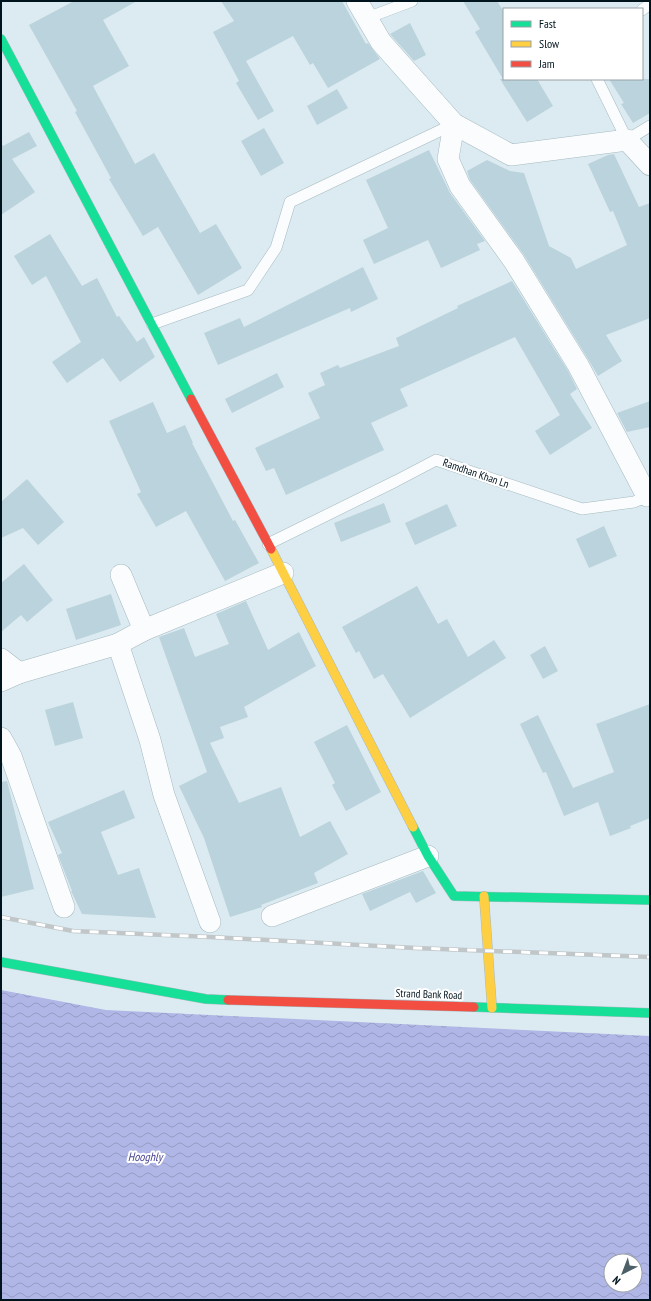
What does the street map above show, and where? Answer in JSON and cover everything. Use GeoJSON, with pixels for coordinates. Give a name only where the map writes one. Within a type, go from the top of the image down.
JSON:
{"type":"FeatureCollection","features":[{"type":"Feature","properties":{"kind":"main road"},"geometry":{"type":"LineString","coordinates":[[1,39],[268,544],[428,856],[454,896],[650,900]]}},
{"type":"Feature","properties":{"kind":"main road"},"geometry":{"type":"LineString","coordinates":[[484,896],[492,1008]]}},
{"type":"Feature","properties":{"kind":"main road","name":"Strand Bank Road"},"geometry":{"type":"LineString","coordinates":[[1,962],[206,999],[650,1013]]}},
{"type":"Feature","properties":{"kind":"street"},"geometry":{"type":"LineString","coordinates":[[362,10],[380,42],[454,124],[510,155],[627,140],[650,165]]}},
{"type":"Feature","properties":{"kind":"street"},"geometry":{"type":"LineString","coordinates":[[454,124],[448,159],[460,186],[514,261],[578,365],[648,496]]}},
{"type":"Feature","properties":{"kind":"street"},"geometry":{"type":"LineString","coordinates":[[1,659],[10,677],[118,644],[144,630],[283,573]]}},
{"type":"Feature","properties":{"kind":"street"},"geometry":{"type":"LineString","coordinates":[[121,575],[144,630]]}},
{"type":"Feature","properties":{"kind":"street"},"geometry":{"type":"LineString","coordinates":[[118,644],[150,740],[164,795],[210,922]]}},
{"type":"Feature","properties":{"kind":"street"},"geometry":{"type":"LineString","coordinates":[[1,738],[11,756],[64,907]]}},
{"type":"Feature","properties":{"kind":"street"},"geometry":{"type":"LineString","coordinates":[[272,916],[428,856]]}},
{"type":"Feature","properties":{"kind":"lane"},"geometry":{"type":"LineString","coordinates":[[362,10],[412,1]]}},
{"type":"Feature","properties":{"kind":"lane"},"geometry":{"type":"LineString","coordinates":[[597,80],[627,140],[650,126]]}},
{"type":"Feature","properties":{"kind":"lane"},"geometry":{"type":"LineString","coordinates":[[152,324],[248,290],[276,248],[290,202],[454,124]]}},
{"type":"Feature","properties":{"kind":"lane","name":"Ramdhan Khan Ln"},"geometry":{"type":"LineString","coordinates":[[268,544],[436,460],[582,509],[634,502],[648,496]]}},
{"type":"Feature","properties":{"kind":"water","name":"Hooghly"},"geometry":{"type":"Polygon","coordinates":[[[1,990],[106,1010],[650,1036],[650,1300],[1,1300],[1,990]]]}},
{"type":"Feature","properties":{"kind":"building"},"geometry":{"type":"Polygon","coordinates":[[[74,1],[137,1],[103,20],[129,66],[93,86],[135,164],[154,153],[200,233],[216,224],[242,268],[198,295],[158,227],[143,236],[109,179],[111,178],[75,112],[77,111],[29,25],[74,1]]]}},
{"type":"Feature","properties":{"kind":"building"},"geometry":{"type":"Polygon","coordinates":[[[221,1],[342,1],[366,44],[368,43],[380,59],[328,88],[313,63],[310,65],[293,36],[246,61],[274,111],[258,120],[236,83],[239,81],[213,32],[234,21],[221,1]]]}},
{"type":"Feature","properties":{"kind":"building"},"geometry":{"type":"Polygon","coordinates":[[[463,1],[497,1],[503,10],[503,79],[475,32],[480,29],[463,1]]]}},
{"type":"Feature","properties":{"kind":"building"},"geometry":{"type":"Polygon","coordinates":[[[410,23],[426,55],[414,61],[390,34],[410,23]]]}},
{"type":"Feature","properties":{"kind":"building"},"geometry":{"type":"Polygon","coordinates":[[[500,79],[538,80],[553,106],[527,122],[500,79]]]}},
{"type":"Feature","properties":{"kind":"building"},"geometry":{"type":"Polygon","coordinates":[[[650,79],[650,113],[633,123],[621,104],[624,103],[610,80],[650,79]]]}},
{"type":"Feature","properties":{"kind":"building"},"geometry":{"type":"Polygon","coordinates":[[[337,89],[348,108],[317,125],[307,106],[337,89]]]}},
{"type":"Feature","properties":{"kind":"building"},"geometry":{"type":"Polygon","coordinates":[[[264,128],[284,163],[261,176],[241,141],[264,128]]]}},
{"type":"Feature","properties":{"kind":"building"},"geometry":{"type":"Polygon","coordinates":[[[29,132],[37,146],[12,159],[35,192],[1,215],[1,143],[3,146],[29,132]]]}},
{"type":"Feature","properties":{"kind":"building"},"geometry":{"type":"Polygon","coordinates":[[[429,150],[450,193],[485,241],[477,244],[480,250],[441,268],[428,240],[374,264],[363,240],[388,228],[366,180],[429,150]]]}},
{"type":"Feature","properties":{"kind":"building"},"geometry":{"type":"Polygon","coordinates":[[[614,154],[639,207],[650,203],[650,318],[606,335],[622,361],[598,376],[524,255],[470,180],[467,171],[487,160],[510,171],[524,173],[549,246],[571,258],[576,269],[627,245],[613,211],[610,212],[588,164],[608,155],[614,154]]]}},
{"type":"Feature","properties":{"kind":"building"},"geometry":{"type":"Polygon","coordinates":[[[50,234],[82,286],[97,278],[117,317],[119,316],[137,342],[144,337],[155,357],[120,382],[103,358],[67,383],[52,362],[81,342],[46,276],[32,285],[14,256],[50,234]]]}},
{"type":"Feature","properties":{"kind":"building"},"geometry":{"type":"Polygon","coordinates":[[[363,267],[378,299],[351,312],[350,308],[218,365],[204,333],[240,318],[244,327],[363,267]]]}},
{"type":"Feature","properties":{"kind":"building"},"geometry":{"type":"Polygon","coordinates":[[[512,281],[568,371],[577,389],[570,394],[592,428],[550,455],[535,431],[560,415],[515,337],[400,389],[408,406],[371,423],[384,450],[286,495],[274,468],[266,471],[255,448],[320,418],[308,393],[325,385],[320,373],[338,365],[340,368],[399,346],[396,338],[458,308],[457,306],[512,281]]]}},
{"type":"Feature","properties":{"kind":"building"},"geometry":{"type":"Polygon","coordinates":[[[277,373],[284,387],[232,413],[225,399],[277,373]]]}},
{"type":"Feature","properties":{"kind":"building"},"geometry":{"type":"Polygon","coordinates":[[[650,401],[650,427],[627,432],[617,413],[650,401]]]}},
{"type":"Feature","properties":{"kind":"building"},"geometry":{"type":"Polygon","coordinates":[[[153,402],[167,433],[185,425],[192,443],[233,521],[235,520],[259,563],[225,581],[186,511],[156,527],[137,494],[141,492],[109,421],[153,402]]]}},
{"type":"Feature","properties":{"kind":"building"},"geometry":{"type":"Polygon","coordinates":[[[27,479],[64,522],[38,545],[23,528],[1,538],[1,502],[27,479]]]}},
{"type":"Feature","properties":{"kind":"building"},"geometry":{"type":"Polygon","coordinates":[[[384,503],[391,522],[341,542],[334,523],[384,503]]]}},
{"type":"Feature","properties":{"kind":"building"},"geometry":{"type":"Polygon","coordinates":[[[447,504],[457,526],[415,545],[405,523],[447,504]]]}},
{"type":"Feature","properties":{"kind":"building"},"geometry":{"type":"Polygon","coordinates":[[[604,526],[617,556],[589,568],[576,539],[604,526]]]}},
{"type":"Feature","properties":{"kind":"building"},"geometry":{"type":"Polygon","coordinates":[[[24,564],[53,600],[27,622],[21,615],[1,632],[1,583],[24,564]]]}},
{"type":"Feature","properties":{"kind":"building"},"geometry":{"type":"Polygon","coordinates":[[[417,586],[438,624],[447,619],[468,657],[494,640],[506,658],[410,718],[383,674],[374,679],[359,651],[356,653],[342,627],[417,586]]]}},
{"type":"Feature","properties":{"kind":"building"},"geometry":{"type":"Polygon","coordinates":[[[111,594],[121,625],[76,640],[66,609],[111,594]]]}},
{"type":"Feature","properties":{"kind":"building"},"geometry":{"type":"Polygon","coordinates":[[[246,601],[268,650],[299,632],[316,666],[244,707],[248,717],[220,727],[224,738],[210,743],[239,803],[281,787],[300,837],[330,821],[348,854],[314,873],[318,883],[261,905],[262,907],[230,917],[204,838],[179,786],[207,772],[159,637],[184,628],[195,657],[229,644],[216,614],[246,601]]]}},
{"type":"Feature","properties":{"kind":"building"},"geometry":{"type":"Polygon","coordinates":[[[545,646],[558,671],[543,679],[530,655],[545,646]]]}},
{"type":"Feature","properties":{"kind":"building"},"geometry":{"type":"Polygon","coordinates":[[[73,702],[83,738],[55,746],[45,710],[73,702]]]}},
{"type":"Feature","properties":{"kind":"building"},"geometry":{"type":"Polygon","coordinates":[[[650,704],[650,818],[630,826],[631,828],[610,836],[598,802],[564,816],[546,772],[543,773],[520,724],[538,715],[573,788],[614,772],[596,724],[650,704]]]}},
{"type":"Feature","properties":{"kind":"building"},"geometry":{"type":"Polygon","coordinates":[[[347,725],[381,792],[346,811],[332,785],[335,783],[314,742],[347,725]]]}},
{"type":"Feature","properties":{"kind":"building"},"geometry":{"type":"Polygon","coordinates":[[[7,781],[34,889],[1,897],[1,782],[7,781]]]}},
{"type":"Feature","properties":{"kind":"building"},"geometry":{"type":"Polygon","coordinates":[[[124,790],[135,818],[101,832],[118,875],[139,868],[156,918],[82,914],[71,892],[72,891],[58,855],[62,853],[48,822],[124,790]]]}},
{"type":"Feature","properties":{"kind":"building"},"geometry":{"type":"Polygon","coordinates":[[[423,871],[436,893],[416,903],[410,892],[370,911],[362,894],[423,871]]]}},
{"type":"Feature","properties":{"kind":"railway"},"geometry":{"type":"LineString","coordinates":[[1,917],[73,931],[415,948],[650,957]]}},
{"type":"Feature","properties":{"kind":"traffic: fast"},"geometry":{"type":"LineString","coordinates":[[1,39],[191,399]]}},
{"type":"Feature","properties":{"kind":"traffic: fast"},"geometry":{"type":"LineString","coordinates":[[413,827],[428,856],[454,896],[650,900]]}},
{"type":"Feature","properties":{"kind":"traffic: fast"},"geometry":{"type":"LineString","coordinates":[[1,962],[206,999],[228,1000]]}},
{"type":"Feature","properties":{"kind":"traffic: fast"},"geometry":{"type":"LineString","coordinates":[[474,1007],[650,1013]]}},
{"type":"Feature","properties":{"kind":"traffic: slow"},"geometry":{"type":"LineString","coordinates":[[271,549],[413,827]]}},
{"type":"Feature","properties":{"kind":"traffic: slow"},"geometry":{"type":"LineString","coordinates":[[484,896],[492,1008]]}},
{"type":"Feature","properties":{"kind":"traffic: jam"},"geometry":{"type":"LineString","coordinates":[[191,399],[271,549]]}},
{"type":"Feature","properties":{"kind":"traffic: jam"},"geometry":{"type":"LineString","coordinates":[[228,1000],[474,1007]]}}]}
